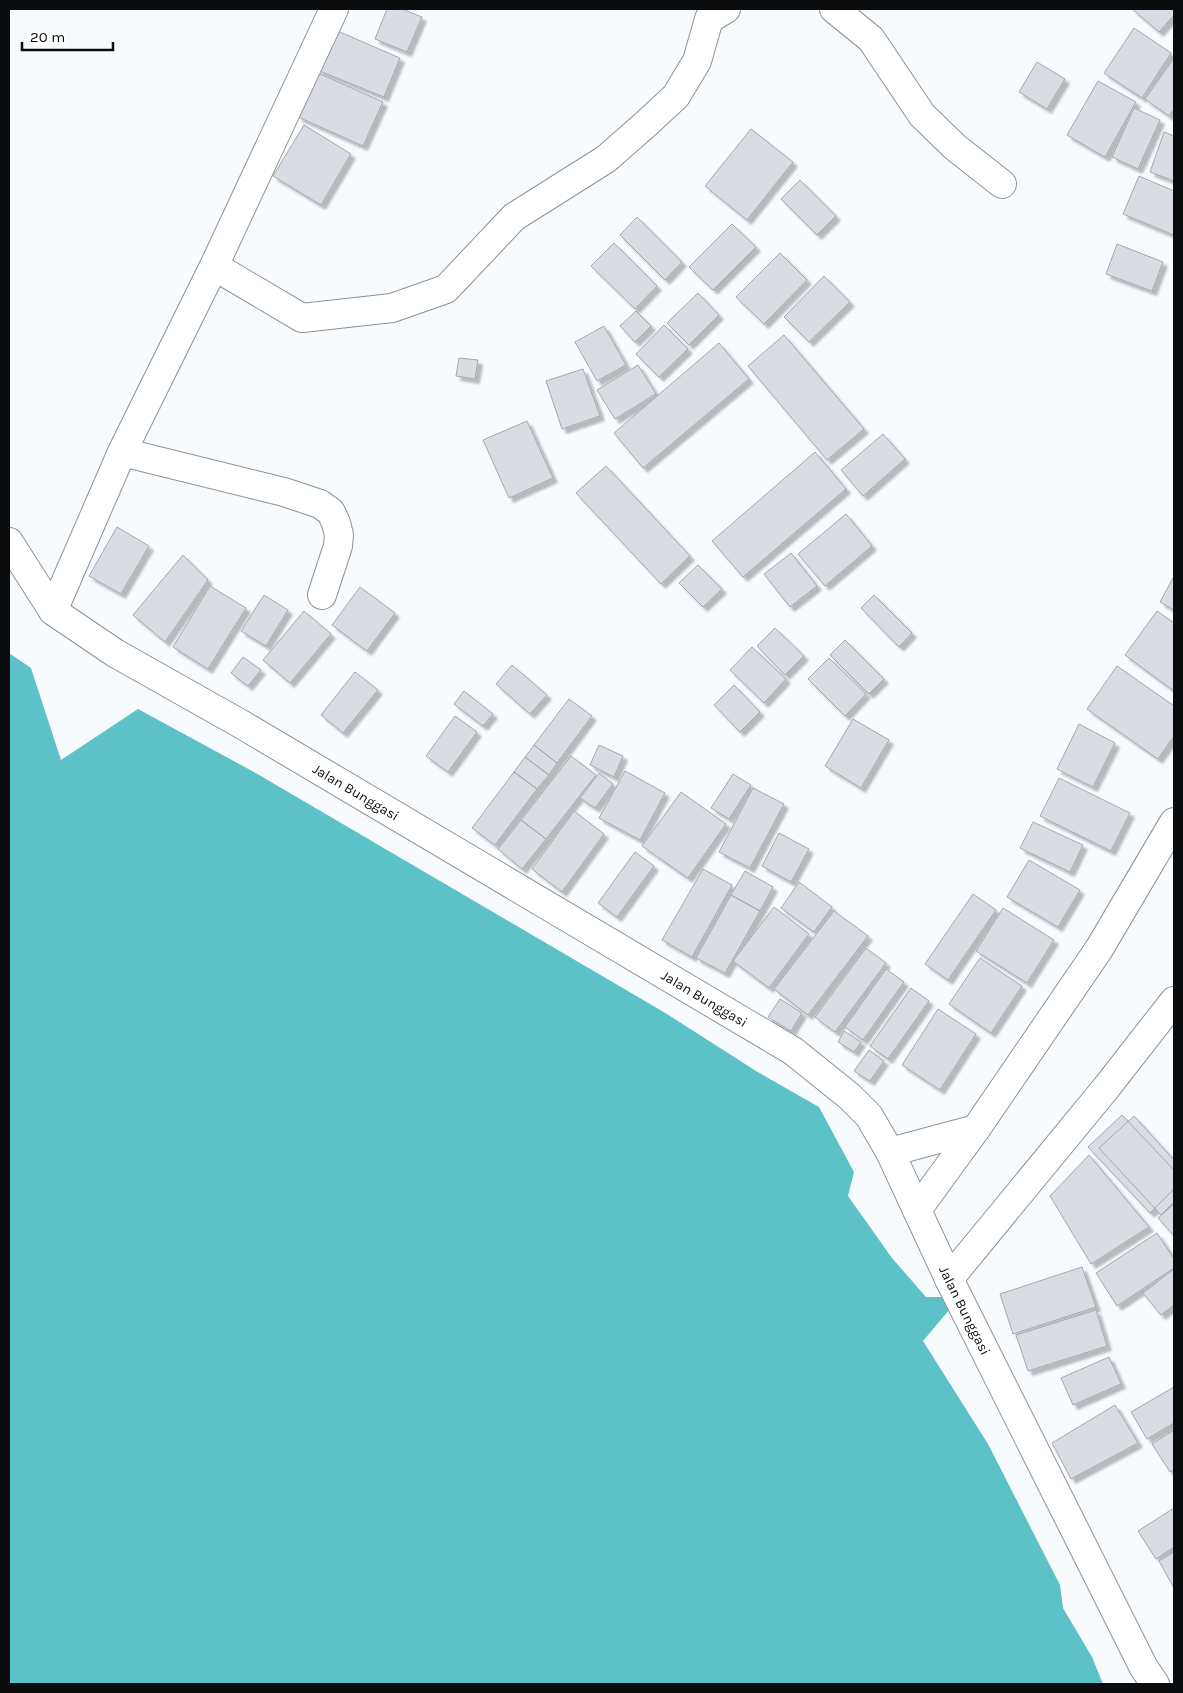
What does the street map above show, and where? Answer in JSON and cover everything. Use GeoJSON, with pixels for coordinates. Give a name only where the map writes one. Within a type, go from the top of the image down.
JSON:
{"type":"FeatureCollection","features":[{"type":"Feature","properties":{"kind":"main road"},"geometry":{"type":"LineString","coordinates":[[53,611],[122,452],[214,266],[334,9]]}},
{"type":"Feature","properties":{"kind":"main road"},"geometry":{"type":"LineString","coordinates":[[214,266],[302,318],[392,308],[446,288],[514,217],[606,159],[676,96],[697,61],[709,19],[726,9]]}},
{"type":"Feature","properties":{"kind":"main road"},"geometry":{"type":"LineString","coordinates":[[834,9],[871,39],[922,115],[955,147],[1002,184]]}},
{"type":"Feature","properties":{"kind":"main road"},"geometry":{"type":"LineString","coordinates":[[122,452],[266,488],[320,504],[331,512],[339,535],[338,546],[322,595]]}},
{"type":"Feature","properties":{"kind":"main road","name":"Jalan Bunggasi"},"geometry":{"type":"LineString","coordinates":[[9,542],[53,611],[115,653],[250,729],[793,1051],[849,1096],[869,1116],[890,1152],[949,1279],[1144,1668],[1155,1684]]}},
{"type":"Feature","properties":{"kind":"main road"},"geometry":{"type":"LineString","coordinates":[[917,1210],[976,1129],[1099,950],[1174,822]]}},
{"type":"Feature","properties":{"kind":"main road"},"geometry":{"type":"LineString","coordinates":[[949,1279],[1106,1088],[1174,1001]]}},
{"type":"Feature","properties":{"kind":"main road"},"geometry":{"type":"LineString","coordinates":[[890,1152],[976,1129]]}},
{"type":"Feature","properties":{"kind":"water"},"geometry":{"type":"Polygon","coordinates":[[[9,653],[31,668],[61,760],[138,709],[254,772],[667,1014],[756,1071],[819,1107],[854,1172],[848,1196],[892,1258],[926,1297],[960,1297],[923,1341],[988,1444],[1060,1585],[1063,1608],[1092,1657],[1103,1684],[9,1684],[9,653]]]}},
{"type":"Feature","properties":{"kind":"building"},"geometry":{"type":"Polygon","coordinates":[[[387,9],[402,9],[422,17],[407,52],[375,39],[387,9]]]}},
{"type":"Feature","properties":{"kind":"building"},"geometry":{"type":"Polygon","coordinates":[[[1132,9],[1174,9],[1174,15],[1159,32],[1132,9]]]}},
{"type":"Feature","properties":{"kind":"building"},"geometry":{"type":"Polygon","coordinates":[[[1134,28],[1171,53],[1142,98],[1104,73],[1134,28]]]}},
{"type":"Feature","properties":{"kind":"building"},"geometry":{"type":"Polygon","coordinates":[[[333,29],[400,58],[384,97],[317,70],[333,29]]]}},
{"type":"Feature","properties":{"kind":"building"},"geometry":{"type":"Polygon","coordinates":[[[1174,58],[1174,109],[1169,116],[1145,99],[1174,58]]]}},
{"type":"Feature","properties":{"kind":"building"},"geometry":{"type":"Polygon","coordinates":[[[1037,62],[1065,79],[1047,109],[1019,92],[1037,62]]]}},
{"type":"Feature","properties":{"kind":"building"},"geometry":{"type":"Polygon","coordinates":[[[318,73],[383,102],[363,146],[298,117],[318,73]]]}},
{"type":"Feature","properties":{"kind":"building"},"geometry":{"type":"Polygon","coordinates":[[[1098,81],[1136,102],[1105,157],[1067,135],[1098,81]]]}},
{"type":"Feature","properties":{"kind":"building"},"geometry":{"type":"Polygon","coordinates":[[[1134,108],[1160,120],[1138,169],[1112,157],[1134,108]]]}},
{"type":"Feature","properties":{"kind":"building"},"geometry":{"type":"Polygon","coordinates":[[[304,125],[351,154],[321,205],[273,176],[304,125]]]}},
{"type":"Feature","properties":{"kind":"building"},"geometry":{"type":"Polygon","coordinates":[[[751,129],[793,162],[747,220],[705,186],[751,129]]]}},
{"type":"Feature","properties":{"kind":"building"},"geometry":{"type":"Polygon","coordinates":[[[1164,132],[1174,136],[1174,181],[1150,172],[1164,132]]]}},
{"type":"Feature","properties":{"kind":"building"},"geometry":{"type":"Polygon","coordinates":[[[1139,176],[1174,191],[1174,235],[1123,214],[1139,176]]]}},
{"type":"Feature","properties":{"kind":"building"},"geometry":{"type":"Polygon","coordinates":[[[800,180],[836,216],[817,235],[781,199],[800,180]]]}},
{"type":"Feature","properties":{"kind":"building"},"geometry":{"type":"Polygon","coordinates":[[[637,217],[682,262],[665,280],[620,235],[637,217]]]}},
{"type":"Feature","properties":{"kind":"building"},"geometry":{"type":"Polygon","coordinates":[[[732,224],[756,247],[713,290],[689,267],[732,224]]]}},
{"type":"Feature","properties":{"kind":"building"},"geometry":{"type":"Polygon","coordinates":[[[614,243],[657,286],[635,309],[591,266],[614,243]]]}},
{"type":"Feature","properties":{"kind":"building"},"geometry":{"type":"Polygon","coordinates":[[[1117,244],[1163,262],[1152,291],[1106,274],[1117,244]]]}},
{"type":"Feature","properties":{"kind":"building"},"geometry":{"type":"Polygon","coordinates":[[[780,253],[807,280],[764,324],[736,297],[780,253]]]}},
{"type":"Feature","properties":{"kind":"building"},"geometry":{"type":"Polygon","coordinates":[[[824,276],[850,302],[809,342],[784,317],[824,276]]]}},
{"type":"Feature","properties":{"kind":"building"},"geometry":{"type":"Polygon","coordinates":[[[698,293],[719,315],[689,345],[667,323],[698,293]]]}},
{"type":"Feature","properties":{"kind":"building"},"geometry":{"type":"Polygon","coordinates":[[[636,311],[651,326],[635,342],[620,326],[636,311]]]}},
{"type":"Feature","properties":{"kind":"building"},"geometry":{"type":"Polygon","coordinates":[[[664,325],[688,349],[659,377],[636,354],[664,325]]]}},
{"type":"Feature","properties":{"kind":"building"},"geometry":{"type":"Polygon","coordinates":[[[604,326],[626,365],[597,381],[575,342],[604,326]]]}},
{"type":"Feature","properties":{"kind":"building"},"geometry":{"type":"Polygon","coordinates":[[[784,335],[864,429],[827,460],[748,366],[784,335]]]}},
{"type":"Feature","properties":{"kind":"building"},"geometry":{"type":"Polygon","coordinates":[[[719,343],[749,379],[643,468],[614,433],[719,343]]]}},
{"type":"Feature","properties":{"kind":"building"},"geometry":{"type":"Polygon","coordinates":[[[459,358],[478,360],[475,379],[456,376],[459,358]]]}},
{"type":"Feature","properties":{"kind":"building"},"geometry":{"type":"Polygon","coordinates":[[[638,365],[656,394],[615,419],[597,390],[638,365]]]}},
{"type":"Feature","properties":{"kind":"building"},"geometry":{"type":"Polygon","coordinates":[[[583,369],[600,416],[562,429],[546,381],[583,369]]]}},
{"type":"Feature","properties":{"kind":"building"},"geometry":{"type":"Polygon","coordinates":[[[527,421],[553,478],[509,498],[483,440],[527,421]]]}},
{"type":"Feature","properties":{"kind":"building"},"geometry":{"type":"Polygon","coordinates":[[[883,434],[905,459],[863,496],[841,470],[883,434]]]}},
{"type":"Feature","properties":{"kind":"building"},"geometry":{"type":"Polygon","coordinates":[[[815,452],[846,489],[743,577],[712,541],[815,452]]]}},
{"type":"Feature","properties":{"kind":"building"},"geometry":{"type":"Polygon","coordinates":[[[606,466],[690,556],[661,584],[576,493],[606,466]]]}},
{"type":"Feature","properties":{"kind":"building"},"geometry":{"type":"Polygon","coordinates":[[[846,514],[872,546],[825,586],[798,554],[846,514]]]}},
{"type":"Feature","properties":{"kind":"building"},"geometry":{"type":"Polygon","coordinates":[[[117,527],[149,546],[121,594],[89,576],[117,527]]]}},
{"type":"Feature","properties":{"kind":"building"},"geometry":{"type":"Polygon","coordinates":[[[791,553],[817,586],[790,607],[764,574],[791,553]]]}},
{"type":"Feature","properties":{"kind":"building"},"geometry":{"type":"Polygon","coordinates":[[[183,555],[208,580],[165,642],[133,615],[183,555]]]}},
{"type":"Feature","properties":{"kind":"building"},"geometry":{"type":"Polygon","coordinates":[[[698,565],[722,589],[703,607],[679,583],[698,565]]]}},
{"type":"Feature","properties":{"kind":"building"},"geometry":{"type":"Polygon","coordinates":[[[1174,576],[1174,610],[1160,602],[1174,576]]]}},
{"type":"Feature","properties":{"kind":"building"},"geometry":{"type":"Polygon","coordinates":[[[210,586],[246,608],[208,669],[173,647],[210,586]]]}},
{"type":"Feature","properties":{"kind":"building"},"geometry":{"type":"Polygon","coordinates":[[[360,587],[395,613],[367,651],[332,625],[360,587]]]}},
{"type":"Feature","properties":{"kind":"building"},"geometry":{"type":"Polygon","coordinates":[[[264,595],[288,610],[266,646],[241,631],[264,595]]]}},
{"type":"Feature","properties":{"kind":"building"},"geometry":{"type":"Polygon","coordinates":[[[874,595],[912,633],[899,647],[861,608],[874,595]]]}},
{"type":"Feature","properties":{"kind":"building"},"geometry":{"type":"Polygon","coordinates":[[[304,611],[331,634],[290,683],[263,660],[304,611]]]}},
{"type":"Feature","properties":{"kind":"building"},"geometry":{"type":"Polygon","coordinates":[[[1157,611],[1174,623],[1174,691],[1125,655],[1157,611]]]}},
{"type":"Feature","properties":{"kind":"building"},"geometry":{"type":"Polygon","coordinates":[[[775,628],[804,656],[785,675],[757,646],[775,628]]]}},
{"type":"Feature","properties":{"kind":"building"},"geometry":{"type":"Polygon","coordinates":[[[845,640],[884,679],[869,694],[830,655],[845,640]]]}},
{"type":"Feature","properties":{"kind":"building"},"geometry":{"type":"Polygon","coordinates":[[[752,647],[786,679],[764,703],[730,670],[752,647]]]}},
{"type":"Feature","properties":{"kind":"building"},"geometry":{"type":"Polygon","coordinates":[[[243,657],[261,670],[248,686],[231,673],[243,657]]]}},
{"type":"Feature","properties":{"kind":"building"},"geometry":{"type":"Polygon","coordinates":[[[829,658],[866,694],[845,716],[808,679],[829,658]]]}},
{"type":"Feature","properties":{"kind":"building"},"geometry":{"type":"Polygon","coordinates":[[[512,665],[547,695],[530,714],[496,684],[512,665]]]}},
{"type":"Feature","properties":{"kind":"building"},"geometry":{"type":"Polygon","coordinates":[[[1117,666],[1174,706],[1174,736],[1158,759],[1087,709],[1117,666]]]}},
{"type":"Feature","properties":{"kind":"building"},"geometry":{"type":"Polygon","coordinates":[[[355,672],[378,690],[343,733],[321,715],[355,672]]]}},
{"type":"Feature","properties":{"kind":"building"},"geometry":{"type":"Polygon","coordinates":[[[734,685],[760,712],[740,732],[714,705],[734,685]]]}},
{"type":"Feature","properties":{"kind":"building"},"geometry":{"type":"Polygon","coordinates":[[[464,691],[493,714],[483,726],[454,704],[464,691]]]}},
{"type":"Feature","properties":{"kind":"building"},"geometry":{"type":"Polygon","coordinates":[[[569,699],[592,716],[557,763],[534,745],[569,699]]]}},
{"type":"Feature","properties":{"kind":"building"},"geometry":{"type":"Polygon","coordinates":[[[455,716],[477,732],[448,772],[426,756],[455,716]]]}},
{"type":"Feature","properties":{"kind":"building"},"geometry":{"type":"Polygon","coordinates":[[[853,719],[889,740],[861,788],[825,766],[853,719]]]}},
{"type":"Feature","properties":{"kind":"building"},"geometry":{"type":"Polygon","coordinates":[[[1079,724],[1115,743],[1093,787],[1057,769],[1079,724]]]}},
{"type":"Feature","properties":{"kind":"building"},"geometry":{"type":"Polygon","coordinates":[[[534,745],[557,763],[549,775],[525,757],[534,745]]]}},
{"type":"Feature","properties":{"kind":"building"},"geometry":{"type":"Polygon","coordinates":[[[599,745],[623,756],[614,777],[590,765],[599,745]]]}},
{"type":"Feature","properties":{"kind":"building"},"geometry":{"type":"Polygon","coordinates":[[[571,756],[596,775],[546,839],[521,820],[571,756]]]}},
{"type":"Feature","properties":{"kind":"building"},"geometry":{"type":"Polygon","coordinates":[[[525,757],[549,775],[537,789],[514,772],[525,757]]]}},
{"type":"Feature","properties":{"kind":"building"},"geometry":{"type":"Polygon","coordinates":[[[625,771],[665,793],[640,840],[599,818],[625,771]]]}},
{"type":"Feature","properties":{"kind":"building"},"geometry":{"type":"Polygon","coordinates":[[[514,772],[537,789],[495,845],[472,828],[514,772]]]}},
{"type":"Feature","properties":{"kind":"building"},"geometry":{"type":"Polygon","coordinates":[[[599,773],[613,784],[595,808],[580,798],[599,773]]]}},
{"type":"Feature","properties":{"kind":"building"},"geometry":{"type":"Polygon","coordinates":[[[733,774],[751,785],[729,819],[711,808],[733,774]]]}},
{"type":"Feature","properties":{"kind":"building"},"geometry":{"type":"Polygon","coordinates":[[[1059,778],[1130,813],[1111,851],[1040,816],[1059,778]]]}},
{"type":"Feature","properties":{"kind":"building"},"geometry":{"type":"Polygon","coordinates":[[[753,788],[784,804],[750,868],[719,852],[753,788]]]}},
{"type":"Feature","properties":{"kind":"building"},"geometry":{"type":"Polygon","coordinates":[[[681,792],[726,824],[688,878],[642,846],[681,792]]]}},
{"type":"Feature","properties":{"kind":"building"},"geometry":{"type":"Polygon","coordinates":[[[574,811],[604,834],[562,892],[532,869],[574,811]]]}},
{"type":"Feature","properties":{"kind":"building"},"geometry":{"type":"Polygon","coordinates":[[[521,820],[546,839],[522,869],[498,849],[521,820]]]}},
{"type":"Feature","properties":{"kind":"building"},"geometry":{"type":"Polygon","coordinates":[[[1033,822],[1083,845],[1070,872],[1020,848],[1033,822]]]}},
{"type":"Feature","properties":{"kind":"building"},"geometry":{"type":"Polygon","coordinates":[[[779,833],[809,849],[791,882],[762,866],[779,833]]]}},
{"type":"Feature","properties":{"kind":"building"},"geometry":{"type":"Polygon","coordinates":[[[635,852],[654,866],[617,917],[598,903],[635,852]]]}},
{"type":"Feature","properties":{"kind":"building"},"geometry":{"type":"Polygon","coordinates":[[[1029,860],[1080,890],[1058,927],[1007,897],[1029,860]]]}},
{"type":"Feature","properties":{"kind":"building"},"geometry":{"type":"Polygon","coordinates":[[[703,869],[732,885],[692,957],[662,940],[703,869]]]}},
{"type":"Feature","properties":{"kind":"building"},"geometry":{"type":"Polygon","coordinates":[[[745,871],[773,887],[760,911],[731,895],[745,871]]]}},
{"type":"Feature","properties":{"kind":"building"},"geometry":{"type":"Polygon","coordinates":[[[799,882],[832,907],[814,932],[781,908],[799,882]]]}},
{"type":"Feature","properties":{"kind":"building"},"geometry":{"type":"Polygon","coordinates":[[[973,894],[996,910],[948,980],[925,964],[973,894]]]}},
{"type":"Feature","properties":{"kind":"building"},"geometry":{"type":"Polygon","coordinates":[[[731,895],[760,911],[725,973],[696,958],[731,895]]]}},
{"type":"Feature","properties":{"kind":"building"},"geometry":{"type":"Polygon","coordinates":[[[774,907],[809,934],[769,988],[733,961],[774,907]]]}},
{"type":"Feature","properties":{"kind":"building"},"geometry":{"type":"Polygon","coordinates":[[[1003,908],[1054,940],[1027,983],[976,951],[1003,908]]]}},
{"type":"Feature","properties":{"kind":"building"},"geometry":{"type":"Polygon","coordinates":[[[834,911],[868,936],[808,1015],[774,989],[834,911]]]}},
{"type":"Feature","properties":{"kind":"building"},"geometry":{"type":"Polygon","coordinates":[[[866,948],[886,963],[835,1032],[815,1017],[866,948]]]}},
{"type":"Feature","properties":{"kind":"building"},"geometry":{"type":"Polygon","coordinates":[[[980,958],[1022,986],[991,1033],[949,1004],[980,958]]]}},
{"type":"Feature","properties":{"kind":"building"},"geometry":{"type":"Polygon","coordinates":[[[886,969],[904,982],[863,1040],[845,1027],[886,969]]]}},
{"type":"Feature","properties":{"kind":"building"},"geometry":{"type":"Polygon","coordinates":[[[911,988],[929,1001],[888,1059],[870,1046],[911,988]]]}},
{"type":"Feature","properties":{"kind":"building"},"geometry":{"type":"Polygon","coordinates":[[[780,999],[802,1013],[791,1031],[768,1017],[780,999]]]}},
{"type":"Feature","properties":{"kind":"building"},"geometry":{"type":"Polygon","coordinates":[[[938,1009],[976,1034],[940,1090],[902,1065],[938,1009]]]}},
{"type":"Feature","properties":{"kind":"building"},"geometry":{"type":"Polygon","coordinates":[[[844,1031],[861,1042],[854,1052],[838,1042],[844,1031]]]}},
{"type":"Feature","properties":{"kind":"building"},"geometry":{"type":"Polygon","coordinates":[[[869,1050],[884,1061],[870,1081],[854,1071],[869,1050]]]}},
{"type":"Feature","properties":{"kind":"building"},"geometry":{"type":"Polygon","coordinates":[[[1122,1115],[1174,1170],[1174,1189],[1150,1213],[1088,1147],[1122,1115]]]}},
{"type":"Feature","properties":{"kind":"building"},"geometry":{"type":"Polygon","coordinates":[[[1134,1116],[1174,1160],[1174,1202],[1161,1215],[1099,1148],[1134,1116]]]}},
{"type":"Feature","properties":{"kind":"building"},"geometry":{"type":"Polygon","coordinates":[[[1089,1155],[1149,1227],[1091,1264],[1050,1196],[1089,1155]]]}},
{"type":"Feature","properties":{"kind":"building"},"geometry":{"type":"Polygon","coordinates":[[[1174,1204],[1174,1236],[1158,1218],[1174,1204]]]}},
{"type":"Feature","properties":{"kind":"building"},"geometry":{"type":"Polygon","coordinates":[[[1157,1233],[1174,1259],[1174,1268],[1117,1306],[1096,1273],[1157,1233]]]}},
{"type":"Feature","properties":{"kind":"building"},"geometry":{"type":"Polygon","coordinates":[[[1082,1267],[1096,1307],[1013,1334],[1000,1294],[1082,1267]]]}},
{"type":"Feature","properties":{"kind":"building"},"geometry":{"type":"Polygon","coordinates":[[[1174,1269],[1174,1305],[1161,1315],[1143,1293],[1174,1269]]]}},
{"type":"Feature","properties":{"kind":"building"},"geometry":{"type":"Polygon","coordinates":[[[1096,1310],[1107,1346],[1028,1371],[1016,1335],[1096,1310]]]}},
{"type":"Feature","properties":{"kind":"building"},"geometry":{"type":"Polygon","coordinates":[[[1109,1357],[1121,1384],[1073,1405],[1061,1378],[1109,1357]]]}},
{"type":"Feature","properties":{"kind":"building"},"geometry":{"type":"Polygon","coordinates":[[[1174,1387],[1174,1423],[1147,1439],[1131,1412],[1174,1387]]]}},
{"type":"Feature","properties":{"kind":"building"},"geometry":{"type":"Polygon","coordinates":[[[1115,1405],[1138,1443],[1071,1479],[1052,1443],[1115,1405]]]}},
{"type":"Feature","properties":{"kind":"building"},"geometry":{"type":"Polygon","coordinates":[[[1174,1430],[1174,1470],[1170,1472],[1152,1444],[1174,1430]]]}},
{"type":"Feature","properties":{"kind":"building"},"geometry":{"type":"Polygon","coordinates":[[[1174,1508],[1174,1547],[1156,1559],[1138,1531],[1174,1508]]]}},
{"type":"Feature","properties":{"kind":"building"},"geometry":{"type":"Polygon","coordinates":[[[1174,1552],[1174,1588],[1159,1561],[1174,1552]]]}}]}
